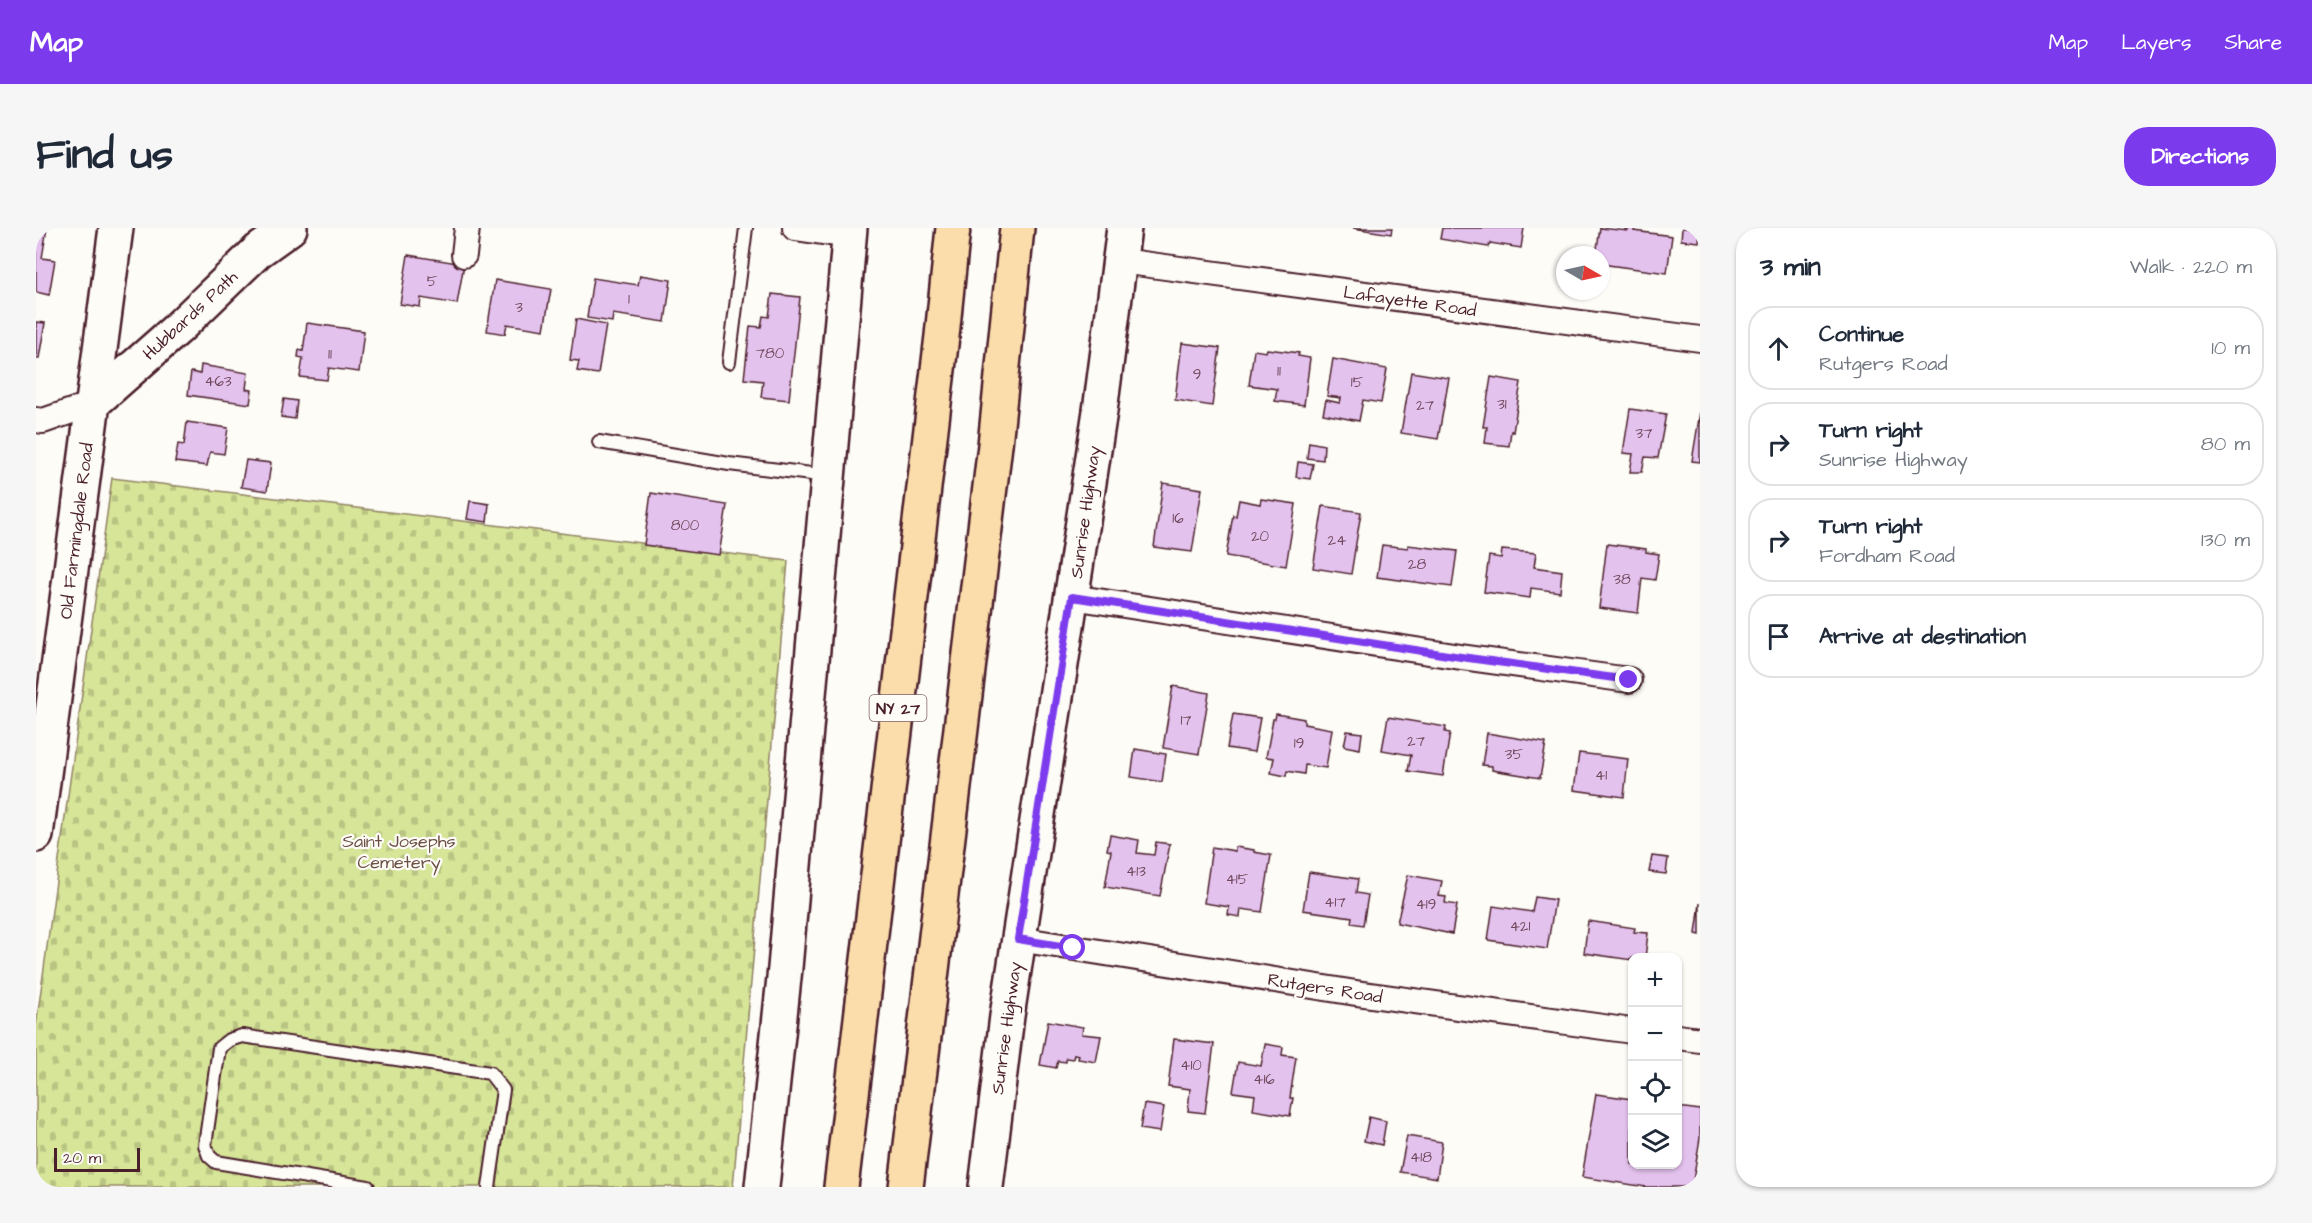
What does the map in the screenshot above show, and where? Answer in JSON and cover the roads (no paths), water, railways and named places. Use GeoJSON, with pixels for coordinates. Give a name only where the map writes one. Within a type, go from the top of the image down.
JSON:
{"type":"FeatureCollection","features":[{"type":"Feature","properties":{"kind":"highway","name":"NY 27"},"geometry":{"type":"LineString","coordinates":[[841,1187],[942,336],[952,228]]}},
{"type":"Feature","properties":{"kind":"highway"},"geometry":{"type":"LineString","coordinates":[[906,1187],[995,445],[1017,228]]}},
{"type":"Feature","properties":{"kind":"main road","name":"Old Farmingdale Road"},"geometry":{"type":"LineString","coordinates":[[36,835],[116,228]]}},
{"type":"Feature","properties":{"kind":"main road","name":"Hubbards Path"},"geometry":{"type":"LineString","coordinates":[[92,404],[177,329],[258,251],[290,228]]}},
{"type":"Feature","properties":{"kind":"main road","name":"Sunrise Highway"},"geometry":{"type":"LineString","coordinates":[[986,1187],[1018,939],[1072,597],[1124,228]]}},
{"type":"Feature","properties":{"kind":"main road"},"geometry":{"type":"LineString","coordinates":[[762,1187],[850,232]]}},
{"type":"Feature","properties":{"kind":"street"},"geometry":{"type":"LineString","coordinates":[[464,255],[467,228]]}},
{"type":"Feature","properties":{"kind":"street"},"geometry":{"type":"LineString","coordinates":[[795,228],[850,232]]}},
{"type":"Feature","properties":{"kind":"street","name":"Lafayette Road"},"geometry":{"type":"LineString","coordinates":[[1120,261],[1700,339]]}},
{"type":"Feature","properties":{"kind":"street"},"geometry":{"type":"LineString","coordinates":[[36,420],[42,421],[92,404]]}},
{"type":"Feature","properties":{"kind":"street"},"geometry":{"type":"LineString","coordinates":[[1072,597],[1461,657],[1629,680]]}},
{"type":"Feature","properties":{"kind":"street","name":"Rutgers Road"},"geometry":{"type":"LineString","coordinates":[[1018,939],[1356,993],[1628,1030]]}},
{"type":"Feature","properties":{"kind":"street"},"geometry":{"type":"LineString","coordinates":[[1682,1038],[1700,1040]]}},
{"type":"Feature","properties":{"kind":"lane"},"geometry":{"type":"LineString","coordinates":[[729,362],[746,228]]}},
{"type":"Feature","properties":{"kind":"lane"},"geometry":{"type":"LineString","coordinates":[[599,442],[729,464],[829,476]]}},
{"type":"Feature","properties":{"kind":"lane"},"geometry":{"type":"LineString","coordinates":[[369,1187],[338,1185],[216,1162],[209,1156],[205,1144],[219,1048],[229,1040],[242,1036],[490,1072],[503,1090],[489,1187]]}},
{"type":"Feature","properties":{"kind":"park label","name":"Saint Josephs Cemetery"},"geometry":{"type":"Point","coordinates":[399,851]}}]}
